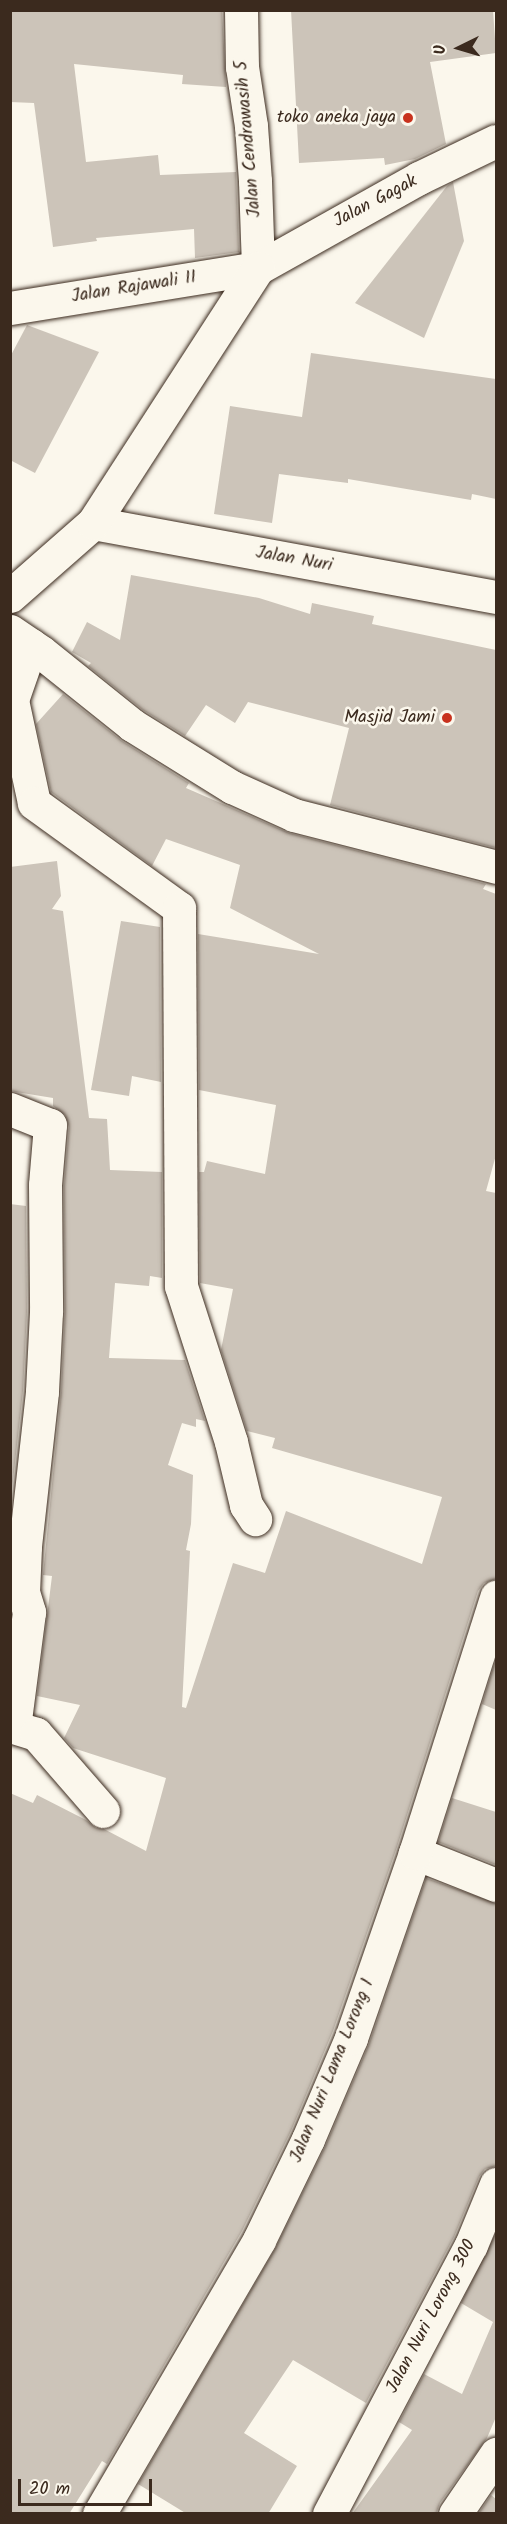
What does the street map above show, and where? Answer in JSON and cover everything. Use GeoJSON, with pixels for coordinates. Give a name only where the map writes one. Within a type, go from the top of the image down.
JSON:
{"type":"FeatureCollection","features":[{"type":"Feature","properties":{"kind":"street","name":"Jalan Cendrawasih 5"},"geometry":{"type":"LineString","coordinates":[[241,10],[242,68],[251,126],[258,268]]}},
{"type":"Feature","properties":{"kind":"street","name":"Jalan Gagak"},"geometry":{"type":"LineString","coordinates":[[258,268],[419,178],[496,141]]}},
{"type":"Feature","properties":{"kind":"street","name":"Jalan Rajawali II"},"geometry":{"type":"LineString","coordinates":[[10,308],[258,268]]}},
{"type":"Feature","properties":{"kind":"street"},"geometry":{"type":"LineString","coordinates":[[10,596],[93,522],[258,268]]}},
{"type":"Feature","properties":{"kind":"street","name":"Jalan Nuri"},"geometry":{"type":"LineString","coordinates":[[93,522],[496,597]]}},
{"type":"Feature","properties":{"kind":"street"},"geometry":{"type":"LineString","coordinates":[[255,1519],[246,1505],[231,1442],[182,1286],[179,908],[34,803],[12,700],[21,638],[132,725],[232,787],[294,815],[496,867]]}},
{"type":"Feature","properties":{"kind":"street"},"geometry":{"type":"LineString","coordinates":[[10,1109],[50,1125],[45,1185],[46,1312],[42,1392],[25,1547],[23,1592],[29,1612],[12,1727],[36,1734],[103,1811]]}},
{"type":"Feature","properties":{"kind":"street","name":"Jalan Nuri Lama Lorong 1"},"geometry":{"type":"LineString","coordinates":[[99,2514],[259,2240],[308,2139],[351,2038],[415,1853],[496,1597]]}},
{"type":"Feature","properties":{"kind":"street"},"geometry":{"type":"LineString","coordinates":[[415,1853],[496,1885]]}},
{"type":"Feature","properties":{"kind":"street","name":"Jalan Nuri Lorong 300"},"geometry":{"type":"LineString","coordinates":[[328,2514],[471,2245],[496,2184]]}},
{"type":"Feature","properties":{"kind":"street"},"geometry":{"type":"LineString","coordinates":[[454,2514],[496,2454]]}},
{"type":"Feature","properties":{"kind":"building"},"geometry":{"type":"Polygon","coordinates":[[[10,10],[222,10],[226,87],[182,84],[183,75],[74,64],[86,162],[158,155],[160,175],[236,172],[239,252],[195,258],[194,229],[96,238],[97,241],[53,247],[34,103],[10,102],[10,10]]]}},
{"type":"Feature","properties":{"kind":"building"},"geometry":{"type":"Polygon","coordinates":[[[291,10],[493,10],[496,53],[430,62],[446,144],[415,159],[385,165],[384,158],[299,163],[291,10]]]}},
{"type":"Feature","properties":{"kind":"building"},"geometry":{"type":"Polygon","coordinates":[[[453,182],[464,241],[424,338],[355,303],[447,186],[453,182]]]}},
{"type":"Feature","properties":{"kind":"building"},"geometry":{"type":"Polygon","coordinates":[[[27,325],[99,352],[35,473],[10,460],[10,357],[27,325]]]}},
{"type":"Feature","properties":{"kind":"building"},"geometry":{"type":"Polygon","coordinates":[[[311,353],[496,379],[496,499],[472,494],[471,500],[348,479],[348,483],[279,474],[272,523],[214,514],[230,406],[302,417],[311,353]]]}},
{"type":"Feature","properties":{"kind":"building"},"geometry":{"type":"Polygon","coordinates":[[[131,575],[259,598],[310,614],[312,603],[374,616],[372,624],[496,650],[496,848],[330,805],[349,728],[248,702],[235,723],[206,705],[185,736],[143,710],[88,666],[91,663],[72,652],[87,622],[120,640],[131,575]]]}},
{"type":"Feature","properties":{"kind":"building"},"geometry":{"type":"Polygon","coordinates":[[[63,694],[122,741],[189,783],[186,788],[289,833],[486,884],[483,889],[496,894],[496,1155],[486,1191],[496,1193],[496,1579],[484,1583],[478,1591],[397,1847],[333,2031],[291,2131],[242,2231],[107,2464],[102,2461],[69,2514],[10,2514],[10,1793],[33,1803],[37,1795],[86,1820],[96,1828],[104,1829],[146,1851],[166,1778],[73,1748],[64,1738],[80,1705],[37,1696],[52,1576],[43,1575],[61,1393],[65,1312],[64,1186],[69,1127],[65,1115],[53,1106],[53,1098],[10,1091],[10,867],[57,861],[61,896],[52,909],[63,911],[89,1118],[107,1119],[110,1170],[162,1172],[162,1278],[150,1276],[149,1286],[115,1283],[109,1358],[185,1360],[205,1421],[196,1419],[196,1427],[182,1423],[168,1465],[193,1475],[191,1524],[186,1550],[190,1551],[182,1707],[186,1708],[233,1563],[265,1573],[286,1511],[422,1564],[442,1497],[272,1448],[275,1438],[247,1431],[221,1350],[233,1289],[200,1283],[199,1172],[204,1172],[207,1161],[265,1174],[276,1105],[199,1090],[198,934],[319,954],[230,908],[240,865],[166,839],[152,866],[51,792],[36,724],[63,694]]]}},
{"type":"Feature","properties":{"kind":"building"},"geometry":{"type":"Polygon","coordinates":[[[121,921],[160,927],[161,1082],[132,1076],[129,1096],[91,1090],[121,921]]]}},
{"type":"Feature","properties":{"kind":"building"},"geometry":{"type":"Polygon","coordinates":[[[10,1204],[26,1206],[27,1312],[23,1391],[10,1507],[10,1204]]]}},
{"type":"Feature","properties":{"kind":"building"},"geometry":{"type":"Polygon","coordinates":[[[496,1658],[496,1710],[482,1704],[496,1658]]]}},
{"type":"Feature","properties":{"kind":"building"},"geometry":{"type":"Polygon","coordinates":[[[452,1798],[496,1812],[496,1865],[438,1842],[452,1798]]]}},
{"type":"Feature","properties":{"kind":"building"},"geometry":{"type":"Polygon","coordinates":[[[426,1878],[496,1903],[496,2166],[485,2169],[479,2177],[454,2237],[366,2403],[293,2360],[244,2433],[297,2466],[268,2514],[187,2514],[138,2484],[275,2249],[325,2147],[369,2044],[426,1878]]]}},
{"type":"Feature","properties":{"kind":"building"},"geometry":{"type":"Polygon","coordinates":[[[496,2232],[496,2417],[487,2438],[440,2503],[436,2514],[352,2514],[412,2430],[399,2422],[424,2374],[462,2394],[493,2322],[461,2303],[496,2232]]]}},
{"type":"Feature","properties":{"kind":"building"},"geometry":{"type":"Polygon","coordinates":[[[491,2495],[496,2499],[496,2514],[478,2514],[491,2495]]]}},
{"type":"Feature","properties":{"kind":"place","name":"toko aneka jaya"},"geometry":{"type":"Point","coordinates":[408,118]}},
{"type":"Feature","properties":{"kind":"place","name":"Masjid Jami"},"geometry":{"type":"Point","coordinates":[447,718]}}]}
